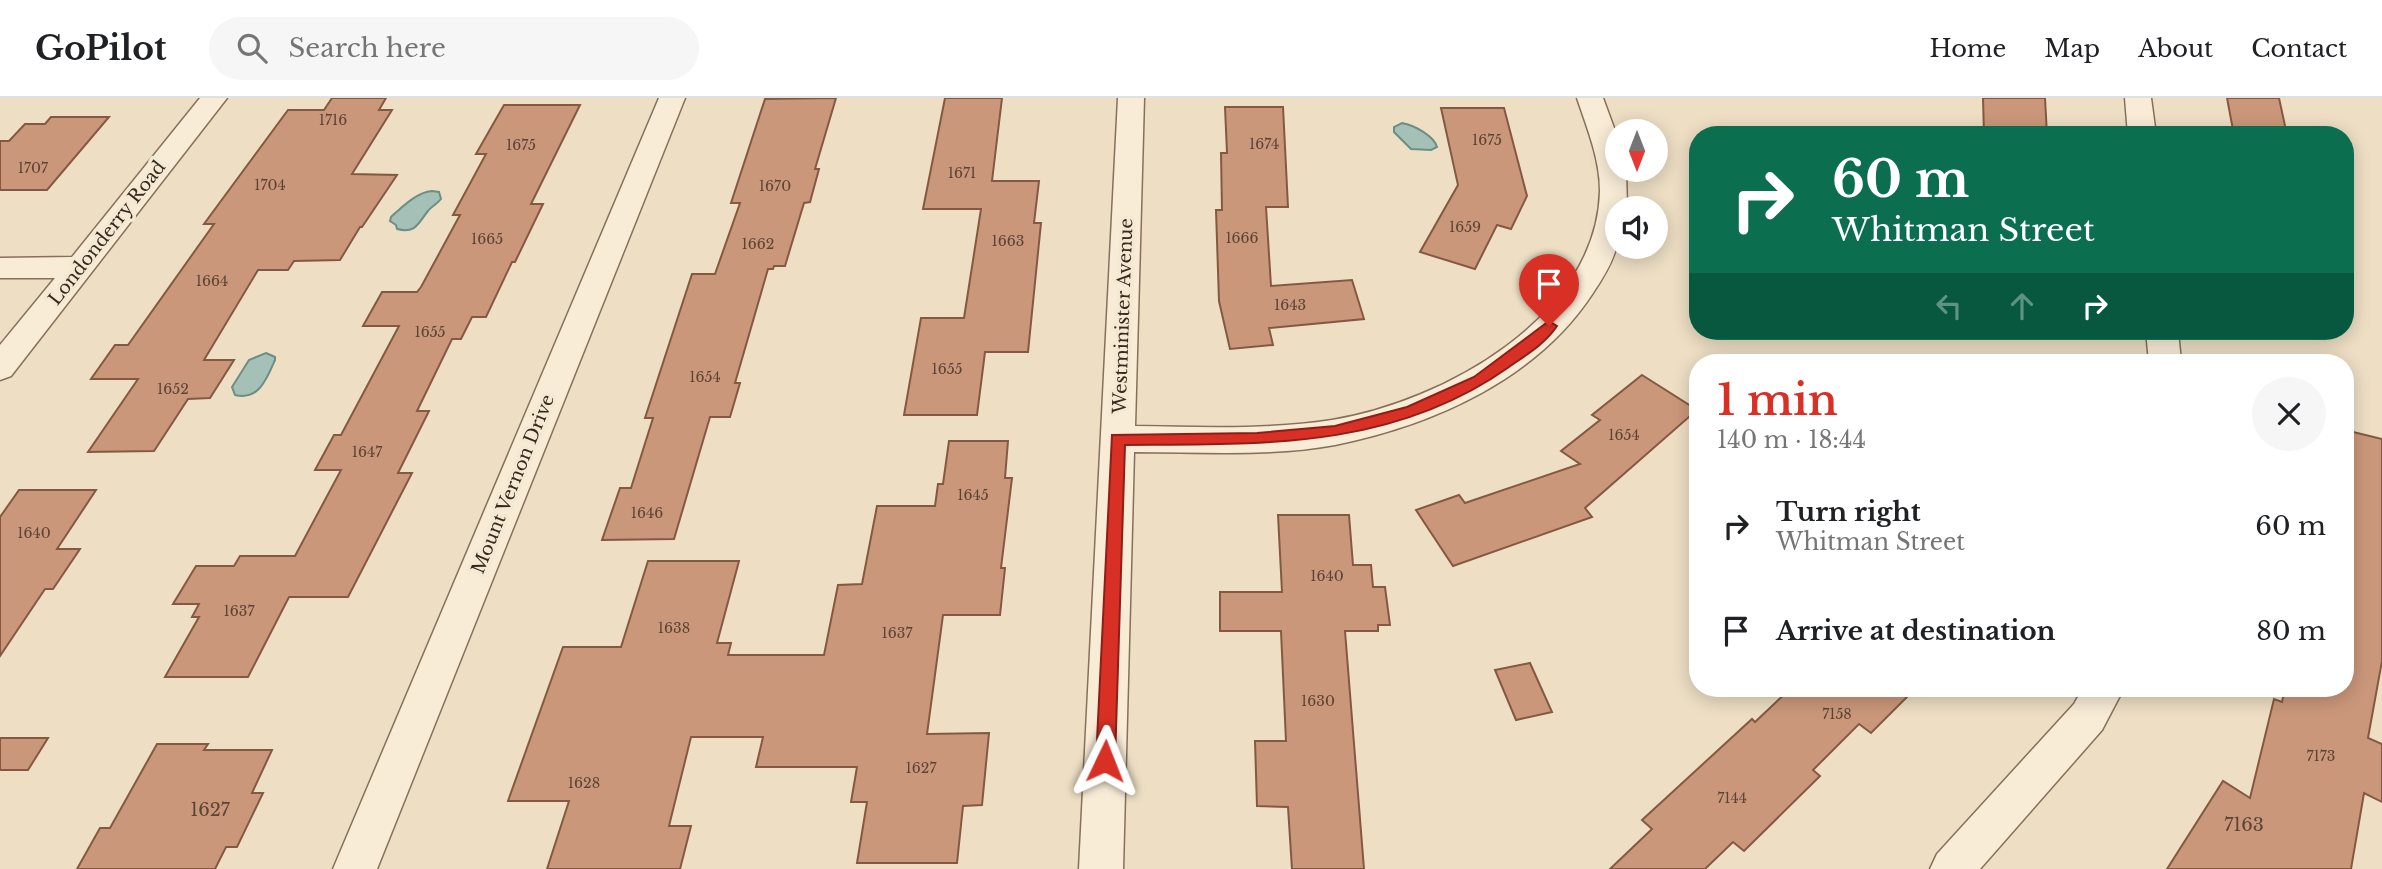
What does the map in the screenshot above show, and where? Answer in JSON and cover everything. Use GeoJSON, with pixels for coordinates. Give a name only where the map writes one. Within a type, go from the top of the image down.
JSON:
{"type":"FeatureCollection","features":[{"type":"Feature","properties":{"kind":"street","name":"Londonderry Road"},"geometry":{"type":"LineString","coordinates":[[0,368],[214,98]]}},
{"type":"Feature","properties":{"kind":"street","name":"Mount Vernon Drive"},"geometry":{"type":"LineString","coordinates":[[355,869],[671,98]]}},
{"type":"Feature","properties":{"kind":"street","name":"Westminister Avenue"},"geometry":{"type":"LineString","coordinates":[[1101,869],[1131,98]]}},
{"type":"Feature","properties":{"kind":"street"},"geometry":{"type":"LineString","coordinates":[[1118,439],[1257,438],[1335,432],[1411,411],[1479,381],[1531,344],[1567,308],[1601,255],[1611,215],[1614,185],[1606,148],[1590,98]]}},
{"type":"Feature","properties":{"kind":"street"},"geometry":{"type":"LineString","coordinates":[[2138,98],[2141,126]]}},
{"type":"Feature","properties":{"kind":"street"},"geometry":{"type":"LineString","coordinates":[[0,268],[79,267]]}},
{"type":"Feature","properties":{"kind":"street"},"geometry":{"type":"LineString","coordinates":[[1952,869],[2088,717],[2099,697]]}},
{"type":"Feature","properties":{"kind":"water"},"geometry":{"type":"Polygon","coordinates":[[[1402,123],[1423,132],[1437,147],[1431,150],[1411,149],[1394,132],[1394,127],[1402,123]]]}},
{"type":"Feature","properties":{"kind":"water"},"geometry":{"type":"Polygon","coordinates":[[[432,191],[439,192],[441,199],[419,223],[413,229],[397,229],[390,221],[391,217],[415,197],[432,191]]]}},
{"type":"Feature","properties":{"kind":"water"},"geometry":{"type":"Polygon","coordinates":[[[266,353],[275,357],[275,360],[261,387],[250,395],[235,395],[232,387],[249,360],[266,353]]]}},
{"type":"Feature","properties":{"kind":"building"},"geometry":{"type":"Polygon","coordinates":[[[332,98],[386,98],[379,110],[392,110],[352,174],[397,175],[340,260],[294,261],[288,270],[258,270],[204,360],[234,360],[210,398],[188,399],[154,451],[88,452],[138,379],[91,379],[115,345],[128,345],[214,224],[204,224],[288,110],[324,110],[332,98]]]}},
{"type":"Feature","properties":{"kind":"building"},"geometry":{"type":"Polygon","coordinates":[[[836,98],[815,169],[819,169],[810,202],[804,203],[785,266],[768,269],[735,383],[740,383],[730,417],[710,417],[674,539],[602,540],[620,488],[631,488],[653,418],[645,418],[692,274],[715,274],[740,203],[731,203],[765,99],[836,98]]]}},
{"type":"Feature","properties":{"kind":"building"},"geometry":{"type":"Polygon","coordinates":[[[945,98],[1002,98],[992,181],[1039,181],[1034,223],[1041,223],[1028,352],[985,352],[977,415],[904,415],[921,318],[964,318],[981,209],[923,209],[945,98]]]}},
{"type":"Feature","properties":{"kind":"building"},"geometry":{"type":"Polygon","coordinates":[[[1983,98],[2045,98],[2047,126],[1984,126],[1983,98]]]}},
{"type":"Feature","properties":{"kind":"building"},"geometry":{"type":"Polygon","coordinates":[[[2227,98],[2279,98],[2285,126],[2232,126],[2227,98]]]}},
{"type":"Feature","properties":{"kind":"building"},"geometry":{"type":"Polygon","coordinates":[[[504,105],[580,105],[531,204],[543,204],[486,317],[472,317],[461,339],[452,339],[417,411],[429,411],[398,473],[412,473],[348,597],[289,597],[248,677],[165,677],[199,617],[192,617],[199,604],[173,604],[196,566],[234,566],[240,556],[295,556],[341,470],[315,470],[334,435],[341,435],[399,326],[363,326],[382,292],[417,292],[421,287],[460,215],[453,215],[486,154],[476,154],[504,105]]]}},
{"type":"Feature","properties":{"kind":"building"},"geometry":{"type":"Polygon","coordinates":[[[1225,107],[1283,107],[1288,207],[1266,207],[1271,286],[1352,280],[1364,319],[1269,328],[1273,345],[1230,349],[1219,301],[1216,210],[1222,210],[1221,153],[1227,153],[1225,107]]]}},
{"type":"Feature","properties":{"kind":"building"},"geometry":{"type":"Polygon","coordinates":[[[1441,108],[1504,108],[1527,196],[1511,229],[1497,225],[1475,269],[1420,252],[1458,185],[1441,108]]]}},
{"type":"Feature","properties":{"kind":"building"},"geometry":{"type":"Polygon","coordinates":[[[51,117],[109,117],[47,190],[0,190],[0,141],[9,141],[25,124],[45,124],[51,117]]]}},
{"type":"Feature","properties":{"kind":"building"},"geometry":{"type":"Polygon","coordinates":[[[1642,375],[1689,405],[1689,417],[1585,508],[1592,517],[1453,566],[1416,510],[1459,495],[1465,503],[1580,464],[1561,451],[1600,420],[1592,415],[1642,375]]]}},
{"type":"Feature","properties":{"kind":"building"},"geometry":{"type":"Polygon","coordinates":[[[2354,432],[2382,439],[2382,661],[2368,738],[2382,744],[2382,802],[2364,793],[2351,869],[2167,869],[2223,781],[2250,798],[2274,699],[2282,702],[2283,697],[2354,697],[2354,432]]]}},
{"type":"Feature","properties":{"kind":"building"},"geometry":{"type":"Polygon","coordinates":[[[949,441],[1008,441],[1005,478],[1012,478],[1001,568],[1005,568],[1000,615],[943,615],[927,734],[989,733],[982,805],[963,806],[957,863],[857,863],[867,802],[851,802],[857,767],[756,767],[763,737],[691,737],[669,826],[691,826],[680,869],[547,869],[569,801],[508,801],[563,647],[621,647],[648,561],[739,561],[717,643],[731,643],[728,655],[824,655],[838,585],[862,584],[877,506],[935,506],[938,484],[943,484],[949,441]]]}},
{"type":"Feature","properties":{"kind":"building"},"geometry":{"type":"Polygon","coordinates":[[[19,490],[96,490],[57,549],[80,549],[53,589],[45,589],[0,656],[0,517],[19,490]]]}},
{"type":"Feature","properties":{"kind":"building"},"geometry":{"type":"Polygon","coordinates":[[[1278,515],[1349,515],[1353,565],[1371,565],[1373,587],[1385,587],[1390,625],[1378,625],[1378,631],[1345,631],[1364,869],[1292,869],[1288,807],[1257,806],[1255,741],[1286,741],[1281,631],[1220,631],[1220,592],[1282,592],[1278,515]]]}},
{"type":"Feature","properties":{"kind":"building"},"geometry":{"type":"Polygon","coordinates":[[[1530,663],[1552,712],[1516,720],[1495,670],[1530,663]]]}},
{"type":"Feature","properties":{"kind":"building"},"geometry":{"type":"Polygon","coordinates":[[[1781,697],[1907,697],[1871,733],[1859,724],[1813,770],[1820,776],[1744,851],[1733,842],[1705,869],[1610,869],[1652,829],[1642,820],[1752,719],[1755,722],[1781,697]]]}},
{"type":"Feature","properties":{"kind":"building"},"geometry":{"type":"Polygon","coordinates":[[[0,738],[48,738],[28,770],[0,770],[0,738]]]}},
{"type":"Feature","properties":{"kind":"building"},"geometry":{"type":"Polygon","coordinates":[[[157,744],[208,744],[204,750],[272,750],[252,793],[263,793],[237,847],[226,847],[215,869],[77,869],[100,828],[110,828],[157,744]]]}},
{"type":"Feature","properties":{"kind":"route"},"geometry":{"type":"LineString","coordinates":[[1105,761],[1118,439],[1257,438],[1335,432],[1411,411],[1479,381],[1531,344],[1549,326]]}}]}
